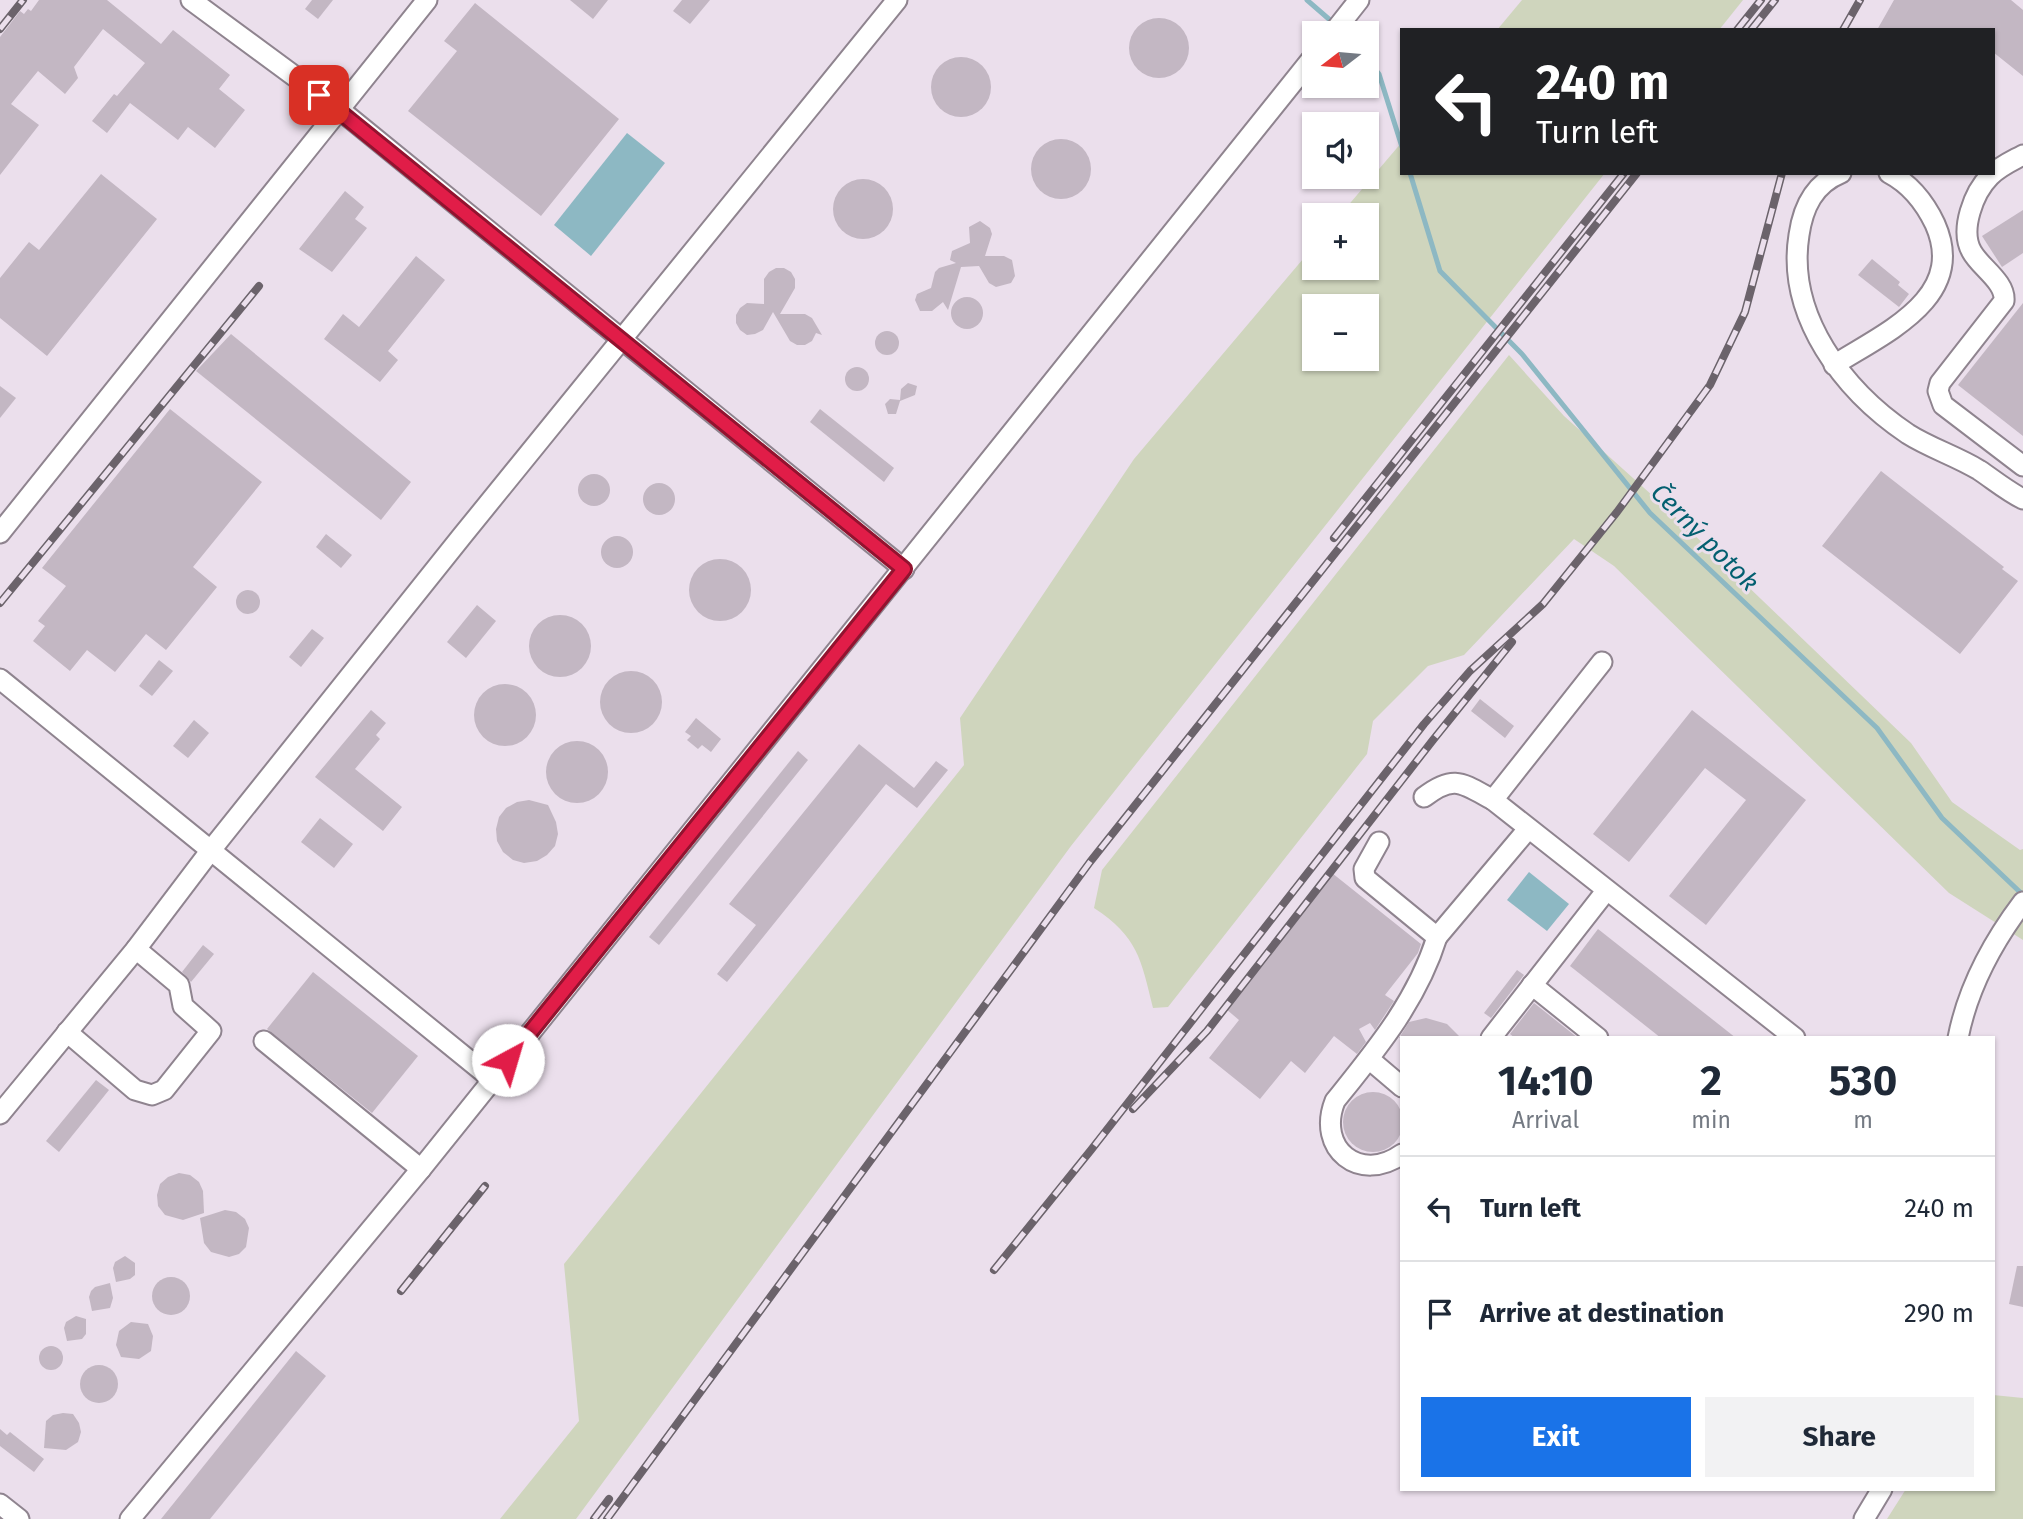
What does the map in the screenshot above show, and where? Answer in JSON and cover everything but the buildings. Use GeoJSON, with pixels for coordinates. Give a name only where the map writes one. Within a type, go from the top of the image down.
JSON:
{"type":"FeatureCollection","features":[{"type":"Feature","properties":{"kind":"street"},"geometry":{"type":"LineString","coordinates":[[191,0],[339,109],[904,569]]}},
{"type":"Feature","properties":{"kind":"street"},"geometry":{"type":"LineString","coordinates":[[0,533],[427,0]]}},
{"type":"Feature","properties":{"kind":"street"},"geometry":{"type":"LineString","coordinates":[[0,1114],[136,949],[211,850],[897,0]]}},
{"type":"Feature","properties":{"kind":"street"},"geometry":{"type":"LineString","coordinates":[[1343,21],[1359,0]]}},
{"type":"Feature","properties":{"kind":"street"},"geometry":{"type":"LineString","coordinates":[[130,1519],[421,1168],[1302,71]]}},
{"type":"Feature","properties":{"kind":"street"},"geometry":{"type":"LineString","coordinates":[[1995,173],[2023,155]]}},
{"type":"Feature","properties":{"kind":"street"},"geometry":{"type":"LineString","coordinates":[[1836,175],[1827,179],[1814,191],[1801,220],[1796,248],[1797,273],[1811,323],[1822,348],[1865,399],[1908,434],[1977,470],[2023,499]]}},
{"type":"Feature","properties":{"kind":"street"},"geometry":{"type":"LineString","coordinates":[[1834,365],[1907,318],[1930,297],[1940,280],[1943,258],[1940,235],[1930,213],[1902,180],[1893,175]]}},
{"type":"Feature","properties":{"kind":"street"},"geometry":{"type":"LineString","coordinates":[[1969,175],[1980,188]]}},
{"type":"Feature","properties":{"kind":"street"},"geometry":{"type":"LineString","coordinates":[[1993,175],[1980,188],[1968,223],[1968,243],[1972,253],[2004,291],[2004,301],[1940,383],[1938,391],[1943,405],[2023,466]]}},
{"type":"Feature","properties":{"kind":"street"},"geometry":{"type":"LineString","coordinates":[[1493,800],[1602,662]]}},
{"type":"Feature","properties":{"kind":"street"},"geometry":{"type":"LineString","coordinates":[[0,679],[492,1079]]}},
{"type":"Feature","properties":{"kind":"street"},"geometry":{"type":"LineString","coordinates":[[1424,797],[1439,786],[1455,782],[1493,800],[1792,1036]]}},
{"type":"Feature","properties":{"kind":"street"},"geometry":{"type":"LineString","coordinates":[[1400,1155],[1380,1165],[1366,1165],[1346,1157],[1333,1142],[1329,1115],[1335,1101],[1402,1014],[1429,964],[1437,937],[1528,829]]}},
{"type":"Feature","properties":{"kind":"street"},"geometry":{"type":"LineString","coordinates":[[1379,842],[1364,869],[1365,878],[1437,937]]}},
{"type":"Feature","properties":{"kind":"street"},"geometry":{"type":"LineString","coordinates":[[1493,1036],[1606,891]]}},
{"type":"Feature","properties":{"kind":"street"},"geometry":{"type":"LineString","coordinates":[[1958,1036],[1967,1002],[1983,964],[2003,929],[2021,905]]}},
{"type":"Feature","properties":{"kind":"street"},"geometry":{"type":"LineString","coordinates":[[67,1032],[140,1093],[152,1095],[164,1090],[211,1031],[183,1006],[178,985],[136,949]]}},
{"type":"Feature","properties":{"kind":"street"},"geometry":{"type":"LineString","coordinates":[[1532,985],[1596,1036]]}},
{"type":"Feature","properties":{"kind":"street"},"geometry":{"type":"LineString","coordinates":[[264,1041],[421,1168]]}},
{"type":"Feature","properties":{"kind":"street"},"geometry":{"type":"LineString","coordinates":[[1369,1059],[1400,1085]]}},
{"type":"Feature","properties":{"kind":"street"},"geometry":{"type":"LineString","coordinates":[[1864,1519],[1881,1491]]}},
{"type":"Feature","properties":{"kind":"street"},"geometry":{"type":"LineString","coordinates":[[0,1504],[19,1519]]}},
{"type":"Feature","properties":{"kind":"green space"},"geometry":{"type":"Polygon","coordinates":[[[1522,0],[1743,0],[1721,28],[1499,28],[1522,0]]]}},
{"type":"Feature","properties":{"kind":"green space"},"geometry":{"type":"Polygon","coordinates":[[[1400,144],[1400,175],[1603,175],[1071,846],[576,1519],[500,1519],[579,1421],[564,1264],[964,765],[960,718],[1134,459],[1302,260],[1302,280],[1379,280],[1379,203],[1350,203],[1362,189],[1379,189],[1379,169],[1400,144]]]}},
{"type":"Feature","properties":{"kind":"green space"},"geometry":{"type":"Polygon","coordinates":[[[1509,355],[1564,416],[1663,505],[1911,743],[1952,802],[2020,850],[2023,849],[2023,940],[1949,893],[1614,566],[1574,539],[1464,655],[1428,666],[1373,721],[1367,754],[1168,1007],[1153,1008],[1136,950],[1120,929],[1094,908],[1102,870],[1509,355]]]}},
{"type":"Feature","properties":{"kind":"green space"},"geometry":{"type":"Polygon","coordinates":[[[1995,1395],[2023,1398],[2023,1519],[1887,1519],[1905,1491],[1995,1491],[1995,1395]]]}},
{"type":"Feature","properties":{"kind":"water"},"geometry":{"type":"Polygon","coordinates":[[[627,133],[665,163],[591,256],[554,225],[627,133]]]}},
{"type":"Feature","properties":{"kind":"water"},"geometry":{"type":"Polygon","coordinates":[[[1529,872],[1569,904],[1547,931],[1507,900],[1529,872]]]}},
{"type":"Feature","properties":{"kind":"waterway","name":"Černý potok"},"geometry":{"type":"LineString","coordinates":[[1307,0],[1331,21]]}},
{"type":"Feature","properties":{"kind":"waterway","name":"Černý potok"},"geometry":{"type":"LineString","coordinates":[[1379,74],[1400,141]]}},
{"type":"Feature","properties":{"kind":"waterway","name":"Černý potok"},"geometry":{"type":"LineString","coordinates":[[1411,175],[1440,271],[1522,354],[1650,513],[1877,728],[1942,818],[2023,895]]}},
{"type":"Feature","properties":{"kind":"railway"},"geometry":{"type":"LineString","coordinates":[[0,29],[23,0]]}},
{"type":"Feature","properties":{"kind":"railway"},"geometry":{"type":"LineString","coordinates":[[1739,28],[1761,0]]}},
{"type":"Feature","properties":{"kind":"railway"},"geometry":{"type":"LineString","coordinates":[[1753,28],[1775,0]]}},
{"type":"Feature","properties":{"kind":"railway"},"geometry":{"type":"LineString","coordinates":[[1844,28],[1860,0]]}},
{"type":"Feature","properties":{"kind":"railway"},"geometry":{"type":"LineString","coordinates":[[1334,538],[1622,175]]}},
{"type":"Feature","properties":{"kind":"railway"},"geometry":{"type":"LineString","coordinates":[[607,1519],[1090,862],[1635,175]]}},
{"type":"Feature","properties":{"kind":"railway"},"geometry":{"type":"LineString","coordinates":[[994,1270],[1424,724],[1470,671],[1543,604],[1617,512],[1710,385],[1745,312],[1781,175]]}},
{"type":"Feature","properties":{"kind":"railway"},"geometry":{"type":"LineString","coordinates":[[0,603],[259,286]]}},
{"type":"Feature","properties":{"kind":"railway"},"geometry":{"type":"LineString","coordinates":[[1133,1109],[1207,1031],[1512,642]]}},
{"type":"Feature","properties":{"kind":"railway"},"geometry":{"type":"LineString","coordinates":[[401,1291],[485,1186]]}},
{"type":"Feature","properties":{"kind":"railway"},"geometry":{"type":"LineString","coordinates":[[594,1519],[609,1499]]}},
{"type":"Feature","properties":{"kind":"route"},"geometry":{"type":"LineString","coordinates":[[319,95],[904,569],[508,1060]]}}]}
